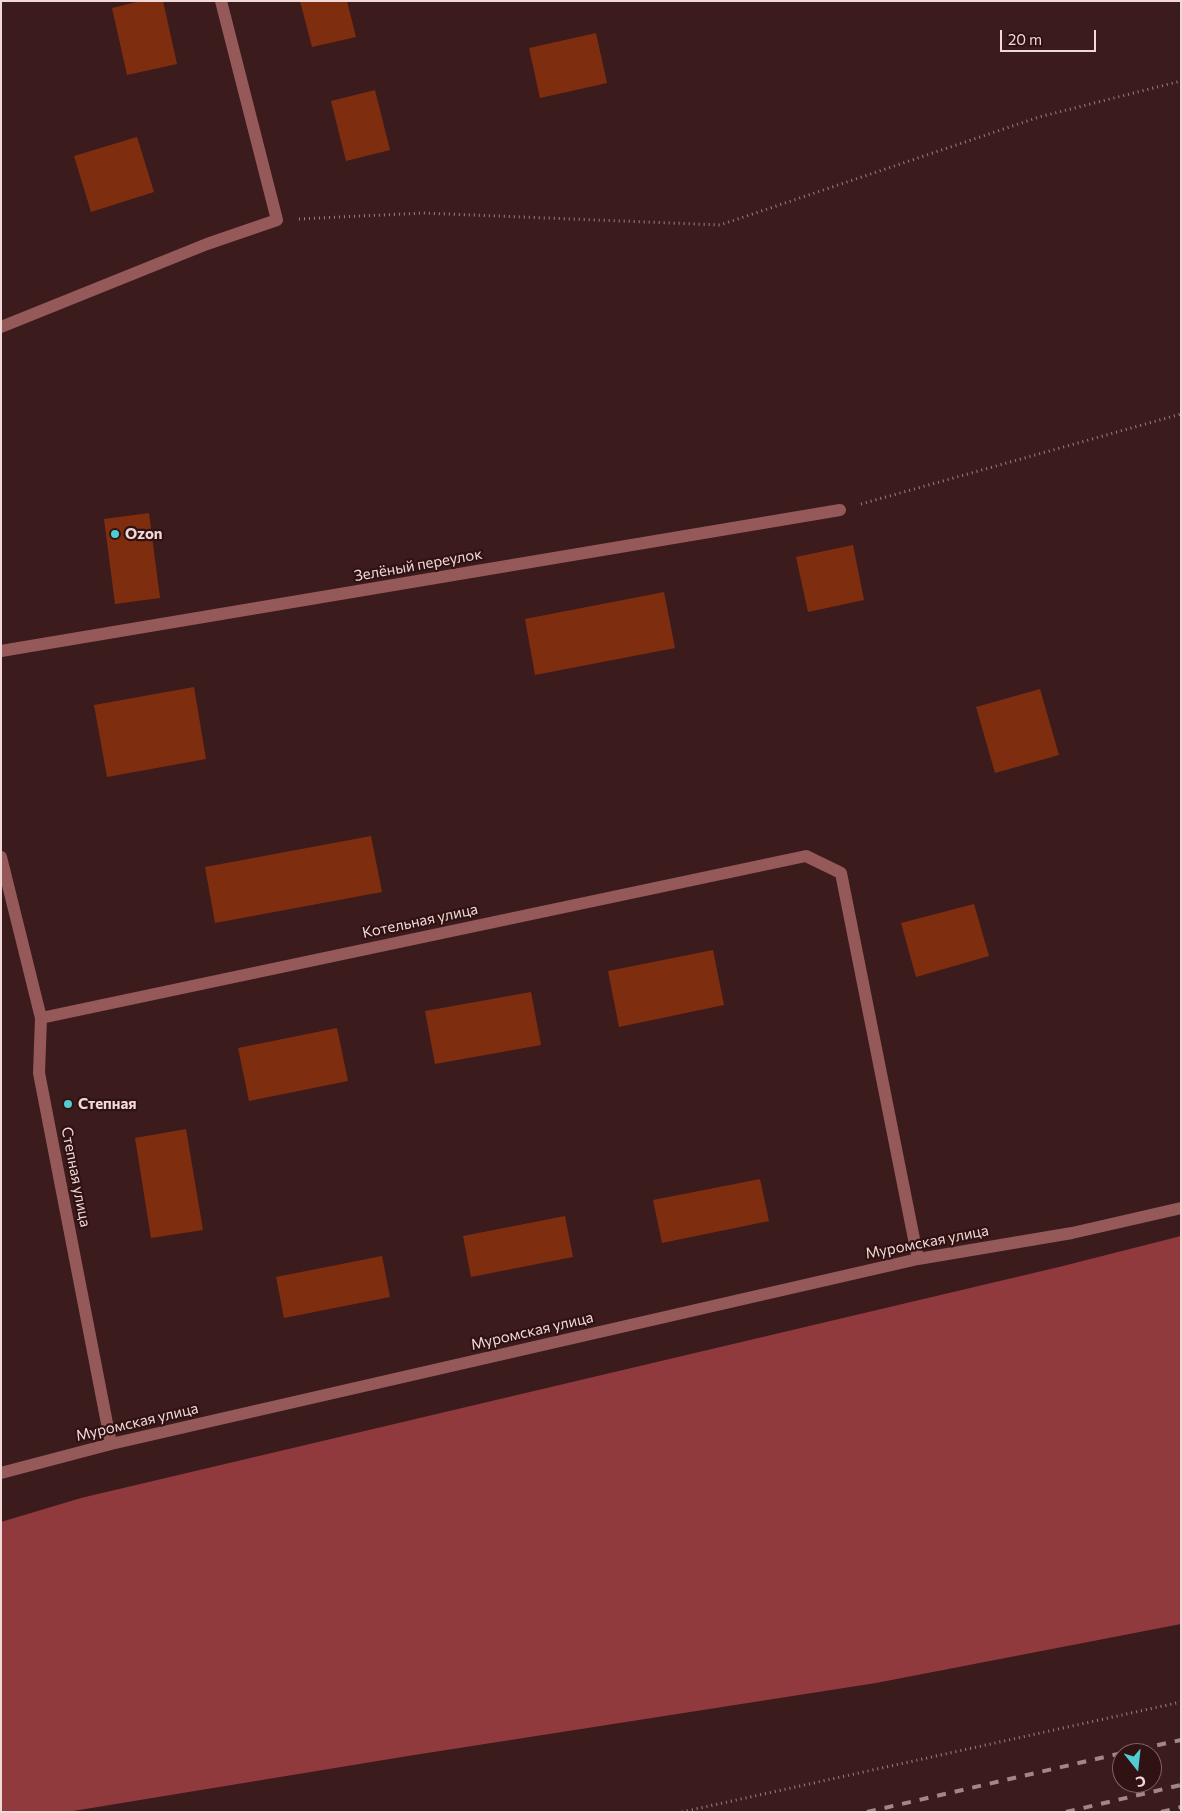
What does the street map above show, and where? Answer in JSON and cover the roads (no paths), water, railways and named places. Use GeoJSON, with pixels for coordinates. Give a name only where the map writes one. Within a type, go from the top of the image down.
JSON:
{"type":"FeatureCollection","features":[{"type":"Feature","properties":{"kind":"street"},"geometry":{"type":"LineString","coordinates":[[1,327],[207,244],[277,220],[221,1]]}},
{"type":"Feature","properties":{"kind":"street","name":"Зелёный переулок"},"geometry":{"type":"LineString","coordinates":[[1,651],[840,510]]}},
{"type":"Feature","properties":{"kind":"street","name":"Котельная улица"},"geometry":{"type":"LineString","coordinates":[[41,1018],[806,856],[841,873],[918,1259]]}},
{"type":"Feature","properties":{"kind":"street","name":"Степная улица"},"geometry":{"type":"LineString","coordinates":[[1,857],[41,1018],[39,1073],[111,1444]]}},
{"type":"Feature","properties":{"kind":"street","name":"Муромская улица"},"geometry":{"type":"LineString","coordinates":[[1,1474],[111,1444],[918,1259],[1072,1233],[1181,1208]]}},
{"type":"Feature","properties":{"kind":"street"},"geometry":{"type":"LineString","coordinates":[[1,1483],[39,1464]]}},
{"type":"Feature","properties":{"kind":"railway"},"geometry":{"type":"LineString","coordinates":[[1162,1744],[1181,1740]]}},
{"type":"Feature","properties":{"kind":"railway"},"geometry":{"type":"LineString","coordinates":[[867,1812],[1112,1755]]}},
{"type":"Feature","properties":{"kind":"railway"},"geometry":{"type":"LineString","coordinates":[[1066,1812],[1181,1785]]}},
{"type":"Feature","properties":{"kind":"railway"},"geometry":{"type":"LineString","coordinates":[[1161,1812],[1181,1807]]}},
{"type":"Feature","properties":{"kind":"place","name":"Ozon"},"geometry":{"type":"Point","coordinates":[115,534]}},
{"type":"Feature","properties":{"kind":"place","name":"Степная"},"geometry":{"type":"Point","coordinates":[68,1104]}}]}
